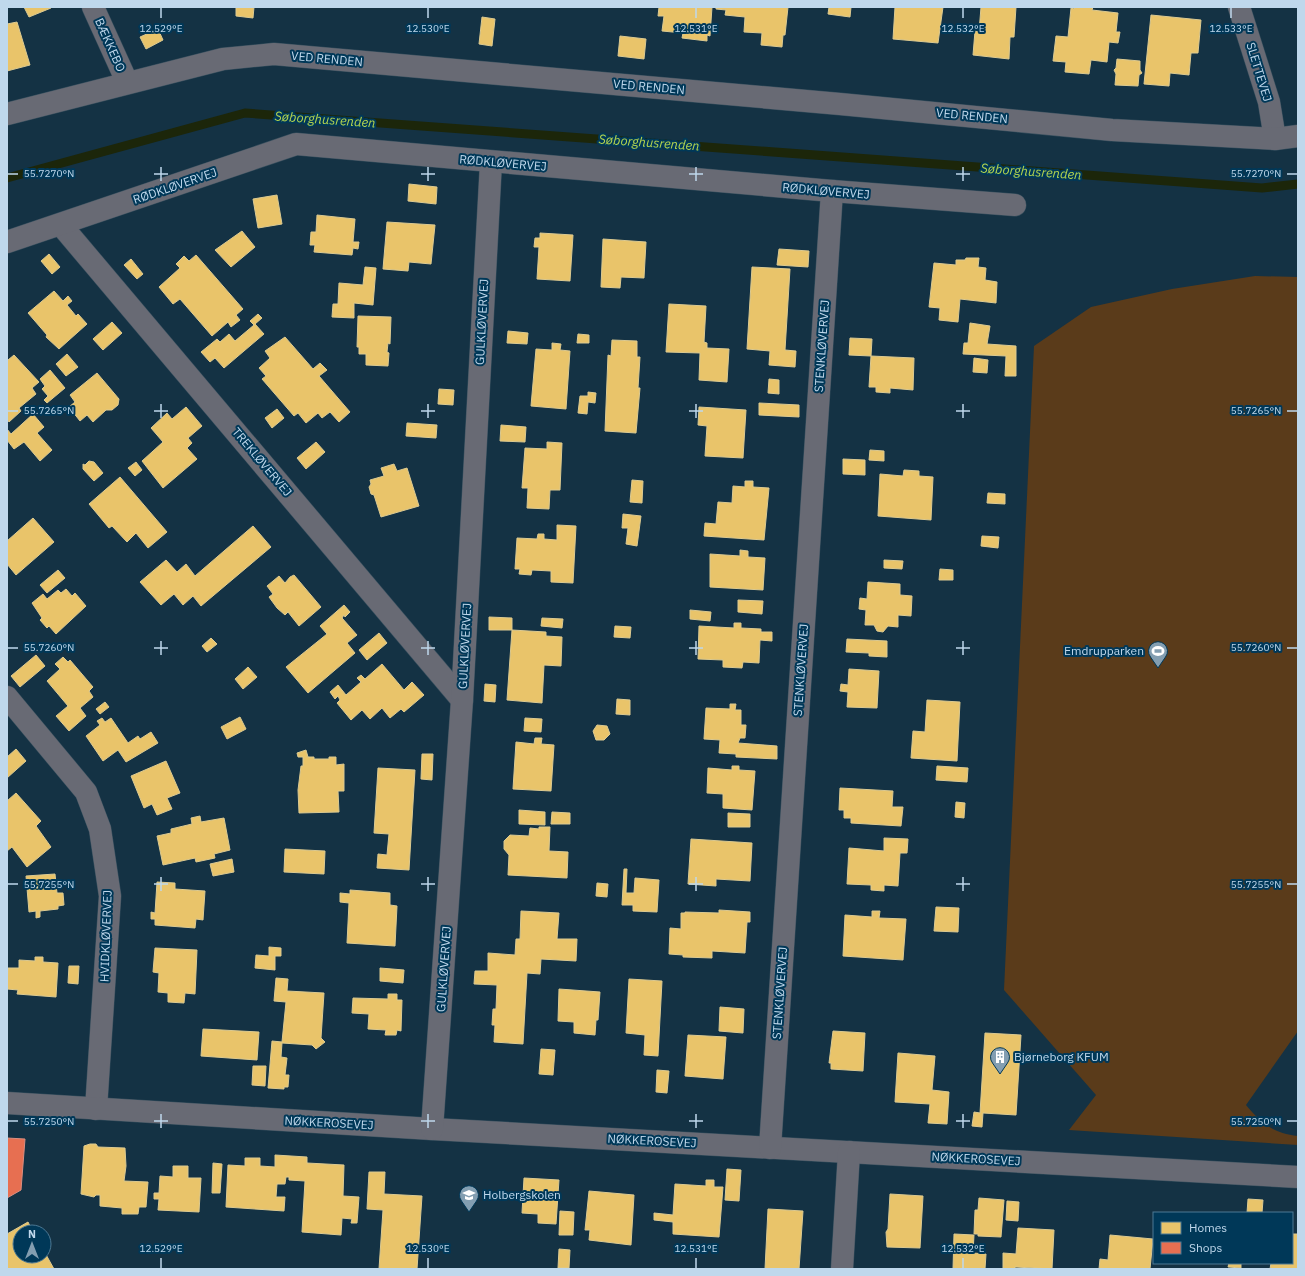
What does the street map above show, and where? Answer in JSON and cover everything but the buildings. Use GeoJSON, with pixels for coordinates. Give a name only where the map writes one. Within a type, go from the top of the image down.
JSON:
{"type":"FeatureCollection","features":[{"type":"Feature","properties":{"kind":"street","name":"BÆKKEBO"},"geometry":{"type":"LineString","coordinates":[[93,7],[127,82]]}},
{"type":"Feature","properties":{"kind":"street","name":"SLETTEVEJ"},"geometry":{"type":"LineString","coordinates":[[1239,7],[1269,102],[1275,139]]}},
{"type":"Feature","properties":{"kind":"street","name":"VED RENDEN"},"geometry":{"type":"LineString","coordinates":[[7,114],[223,58],[274,54],[840,104],[1112,130],[1275,139],[1298,136]]}},
{"type":"Feature","properties":{"kind":"street","name":"RØDKLØVERVEJ"},"geometry":{"type":"LineString","coordinates":[[7,242],[61,225],[296,144],[832,191],[1015,205]]}},
{"type":"Feature","properties":{"kind":"street","name":"GULKLØVERVEJ"},"geometry":{"type":"LineString","coordinates":[[432,1129],[462,700],[491,162]]}},
{"type":"Feature","properties":{"kind":"street","name":"STENKLØVERVEJ"},"geometry":{"type":"LineString","coordinates":[[770,1148],[832,191]]}},
{"type":"Feature","properties":{"kind":"street","name":"TREKLØVERVEJ"},"geometry":{"type":"LineString","coordinates":[[61,225],[462,700]]}},
{"type":"Feature","properties":{"kind":"street","name":"HVIDKLØVERVEJ"},"geometry":{"type":"LineString","coordinates":[[7,697],[86,792],[100,829],[110,896],[96,1109]]}},
{"type":"Feature","properties":{"kind":"street","name":"NØKKEROSEVEJ"},"geometry":{"type":"LineString","coordinates":[[7,1103],[432,1129],[1298,1177]]}},
{"type":"Feature","properties":{"kind":"street"},"geometry":{"type":"LineString","coordinates":[[842,1269],[849,1152]]}},
{"type":"Feature","properties":{"kind":"shaded area","name":"Emdrupparken"},"geometry":{"type":"Polygon","coordinates":[[[1255,276],[1298,277],[1298,1031],[1246,1105],[1257,1117],[1275,1130],[1289,1135],[1298,1136],[1298,1145],[1069,1130],[1096,1095],[1004,990],[1034,346],[1091,307],[1172,289],[1255,276]]]}},
{"type":"Feature","properties":{"kind":"waterway","name":"Søborghusrenden"},"geometry":{"type":"LineString","coordinates":[[7,178],[245,113],[1262,188],[1298,184]]}},
{"type":"Feature","properties":{"kind":"place","name":"Emdrupparken"},"geometry":{"type":"Point","coordinates":[1158,668]}},
{"type":"Feature","properties":{"kind":"place","name":"Bjørneborg KFUM"},"geometry":{"type":"Point","coordinates":[1000,1074]}},
{"type":"Feature","properties":{"kind":"place","name":"Holbergskolen"},"geometry":{"type":"Point","coordinates":[469,1212]}}]}
